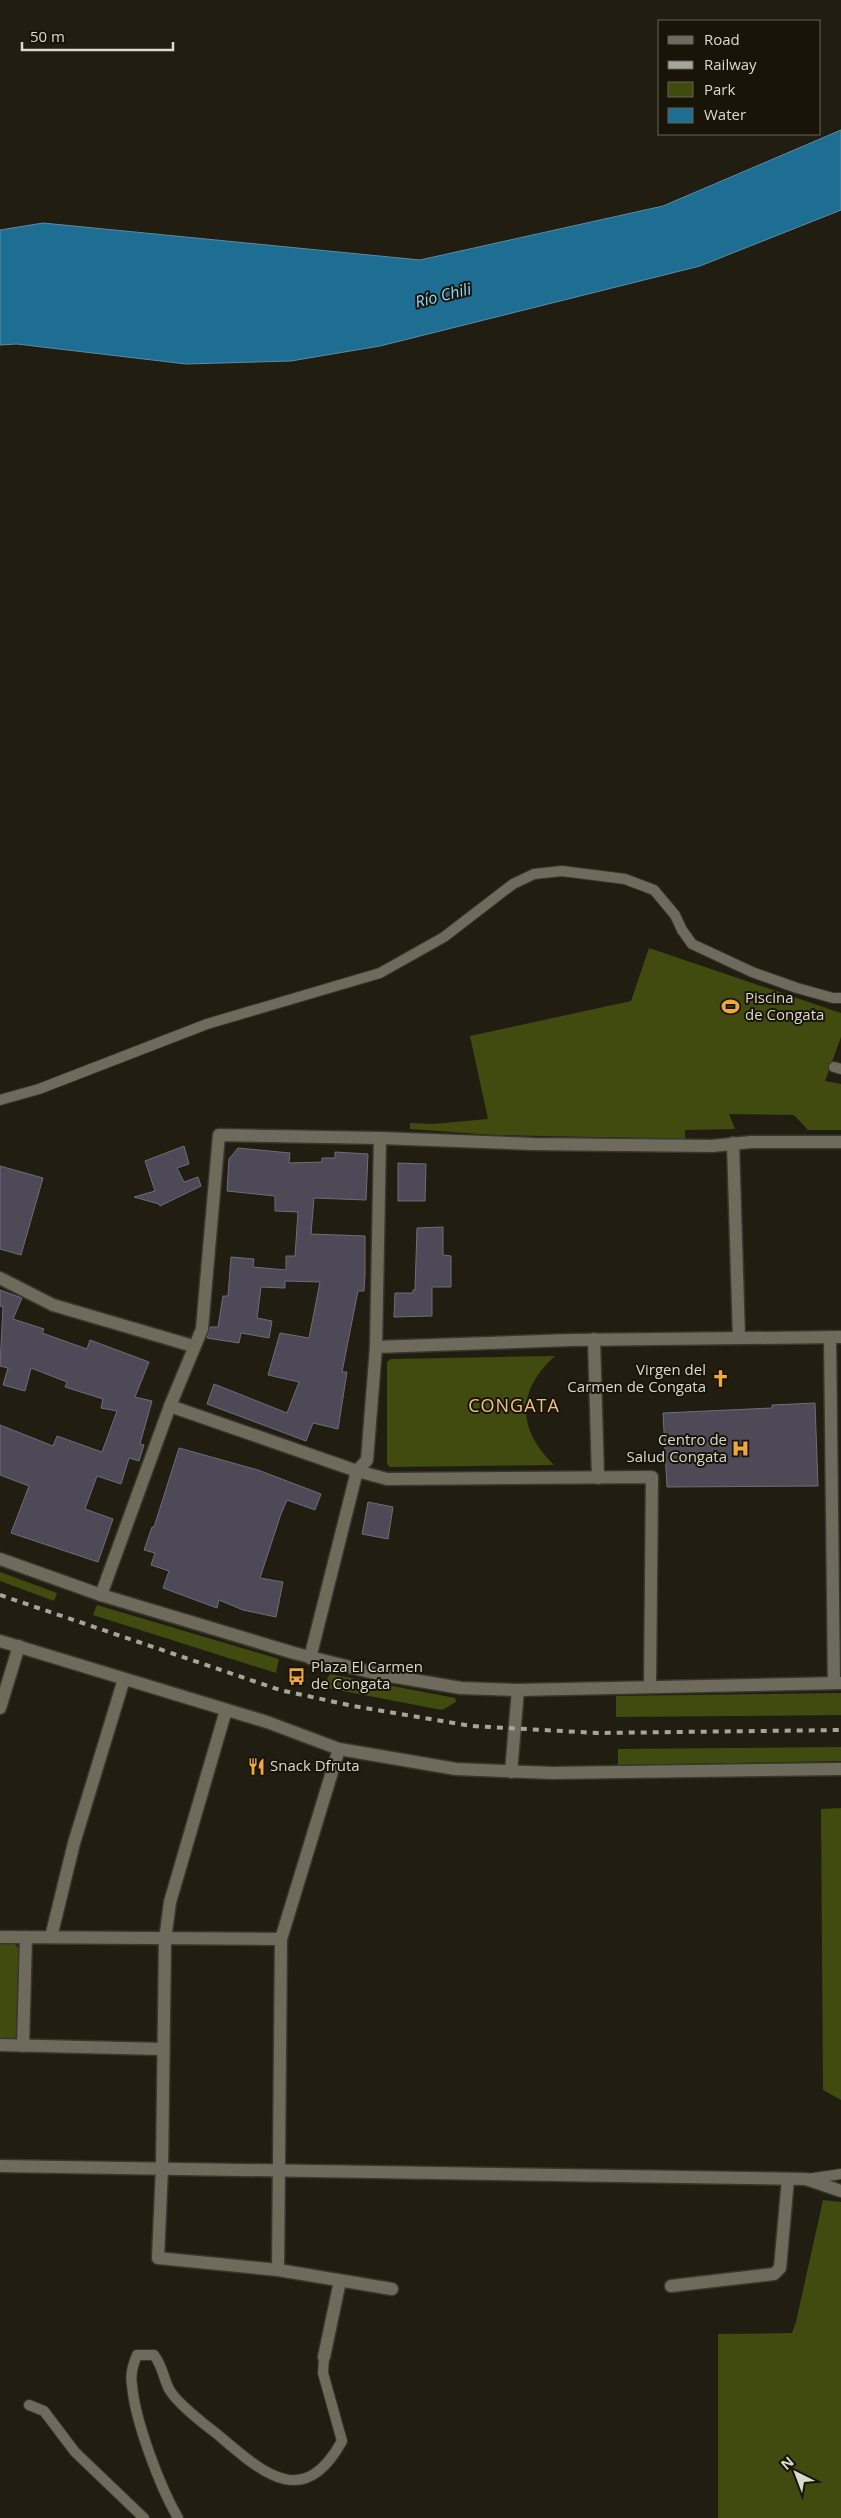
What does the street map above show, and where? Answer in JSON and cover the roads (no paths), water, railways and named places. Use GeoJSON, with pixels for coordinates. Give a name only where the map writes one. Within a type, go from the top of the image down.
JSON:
{"type":"FeatureCollection","features":[{"type":"Feature","properties":{"kind":"street"},"geometry":{"type":"LineString","coordinates":[[101,1595],[170,1406],[193,1346],[202,1329],[219,1135],[380,1138],[534,1144],[712,1146],[733,1143],[841,1142]]}},
{"type":"Feature","properties":{"kind":"street"},"geometry":{"type":"LineString","coordinates":[[310,1658],[357,1471],[367,1460],[376,1347],[380,1138]]}},
{"type":"Feature","properties":{"kind":"street"},"geometry":{"type":"LineString","coordinates":[[733,1143],[739,1338]]}},
{"type":"Feature","properties":{"kind":"street"},"geometry":{"type":"LineString","coordinates":[[0,1278],[53,1305],[193,1346]]}},
{"type":"Feature","properties":{"kind":"street"},"geometry":{"type":"LineString","coordinates":[[0,1559],[101,1595],[310,1658],[378,1674],[461,1688],[518,1690],[838,1683],[835,1337],[594,1340],[376,1347]]}},
{"type":"Feature","properties":{"kind":"street"},"geometry":{"type":"LineString","coordinates":[[594,1340],[598,1478]]}},
{"type":"Feature","properties":{"kind":"street"},"geometry":{"type":"LineString","coordinates":[[170,1406],[357,1471],[387,1479],[652,1477],[650,1686]]}},
{"type":"Feature","properties":{"kind":"street"},"geometry":{"type":"LineString","coordinates":[[0,1641],[226,1710],[339,1749],[456,1769],[511,1772],[841,1769]]}},
{"type":"Feature","properties":{"kind":"street"},"geometry":{"type":"LineString","coordinates":[[0,1708],[18,1646]]}},
{"type":"Feature","properties":{"kind":"street"},"geometry":{"type":"LineString","coordinates":[[51,1938],[74,1843],[124,1679]]}},
{"type":"Feature","properties":{"kind":"street"},"geometry":{"type":"LineString","coordinates":[[511,1772],[518,1690]]}},
{"type":"Feature","properties":{"kind":"street"},"geometry":{"type":"LineString","coordinates":[[226,1710],[170,1902],[165,1940],[162,2049],[162,2168],[158,2258],[278,2270],[392,2289]]}},
{"type":"Feature","properties":{"kind":"street"},"geometry":{"type":"LineString","coordinates":[[278,2270],[281,1939],[339,1749]]}},
{"type":"Feature","properties":{"kind":"street"},"geometry":{"type":"LineString","coordinates":[[0,1937],[165,1940],[281,1939]]}},
{"type":"Feature","properties":{"kind":"street"},"geometry":{"type":"LineString","coordinates":[[23,2046],[26,1937]]}},
{"type":"Feature","properties":{"kind":"street"},"geometry":{"type":"LineString","coordinates":[[0,2045],[162,2049]]}},
{"type":"Feature","properties":{"kind":"street"},"geometry":{"type":"LineString","coordinates":[[0,2166],[806,2179],[841,2191]]}},
{"type":"Feature","properties":{"kind":"street"},"geometry":{"type":"LineString","coordinates":[[671,2286],[774,2274],[780,2268],[788,2179]]}},
{"type":"Feature","properties":{"kind":"street"},"geometry":{"type":"LineString","coordinates":[[324,2357],[340,2281]]}},
{"type":"Feature","properties":{"kind":"lane"},"geometry":{"type":"LineString","coordinates":[[0,1100],[38,1089],[207,1024],[380,972],[444,937],[513,884],[534,874],[562,871],[625,878],[654,890],[675,915],[682,930],[692,944],[752,972],[806,990],[841,998]]}},
{"type":"Feature","properties":{"kind":"lane"},"geometry":{"type":"LineString","coordinates":[[806,2179],[841,2174]]}},
{"type":"Feature","properties":{"kind":"lane"},"geometry":{"type":"LineString","coordinates":[[178,2518],[171,2506],[146,2443],[132,2386],[132,2367],[137,2355],[154,2355],[162,2366],[170,2390],[202,2422],[258,2468],[282,2479],[305,2479],[320,2472],[333,2457],[342,2440],[323,2373],[324,2357]]}},
{"type":"Feature","properties":{"kind":"lane"},"geometry":{"type":"LineString","coordinates":[[29,2405],[44,2412],[75,2452],[144,2518]]}},
{"type":"Feature","properties":{"kind":"water","name":"Río Chili"},"geometry":{"type":"Polygon","coordinates":[[[841,130],[841,210],[700,266],[380,346],[291,361],[186,364],[17,344],[0,345],[0,230],[43,223],[420,260],[663,206],[841,130]]]}},
{"type":"Feature","properties":{"kind":"railway"},"geometry":{"type":"LineString","coordinates":[[0,1595],[280,1690],[353,1706],[472,1726],[597,1733],[841,1730]]}},
{"type":"Feature","properties":{"kind":"place","name":"Piscina de Congata"},"geometry":{"type":"Point","coordinates":[731,1007]}},
{"type":"Feature","properties":{"kind":"place","name":"Virgen del Carmen de Congata"},"geometry":{"type":"Point","coordinates":[720,1379]}},
{"type":"Feature","properties":{"kind":"place","name":"Centro de Salud Congata"},"geometry":{"type":"Point","coordinates":[741,1449]}},
{"type":"Feature","properties":{"kind":"place","name":"Plaza El Carmen de Congata"},"geometry":{"type":"Point","coordinates":[297,1676]}},
{"type":"Feature","properties":{"kind":"place","name":"Snack Dfruta"},"geometry":{"type":"Point","coordinates":[256,1766]}},
{"type":"Feature","properties":{"kind":"district","name":"CONGATA"},"geometry":{"type":"Point","coordinates":[514,1406]}}]}
